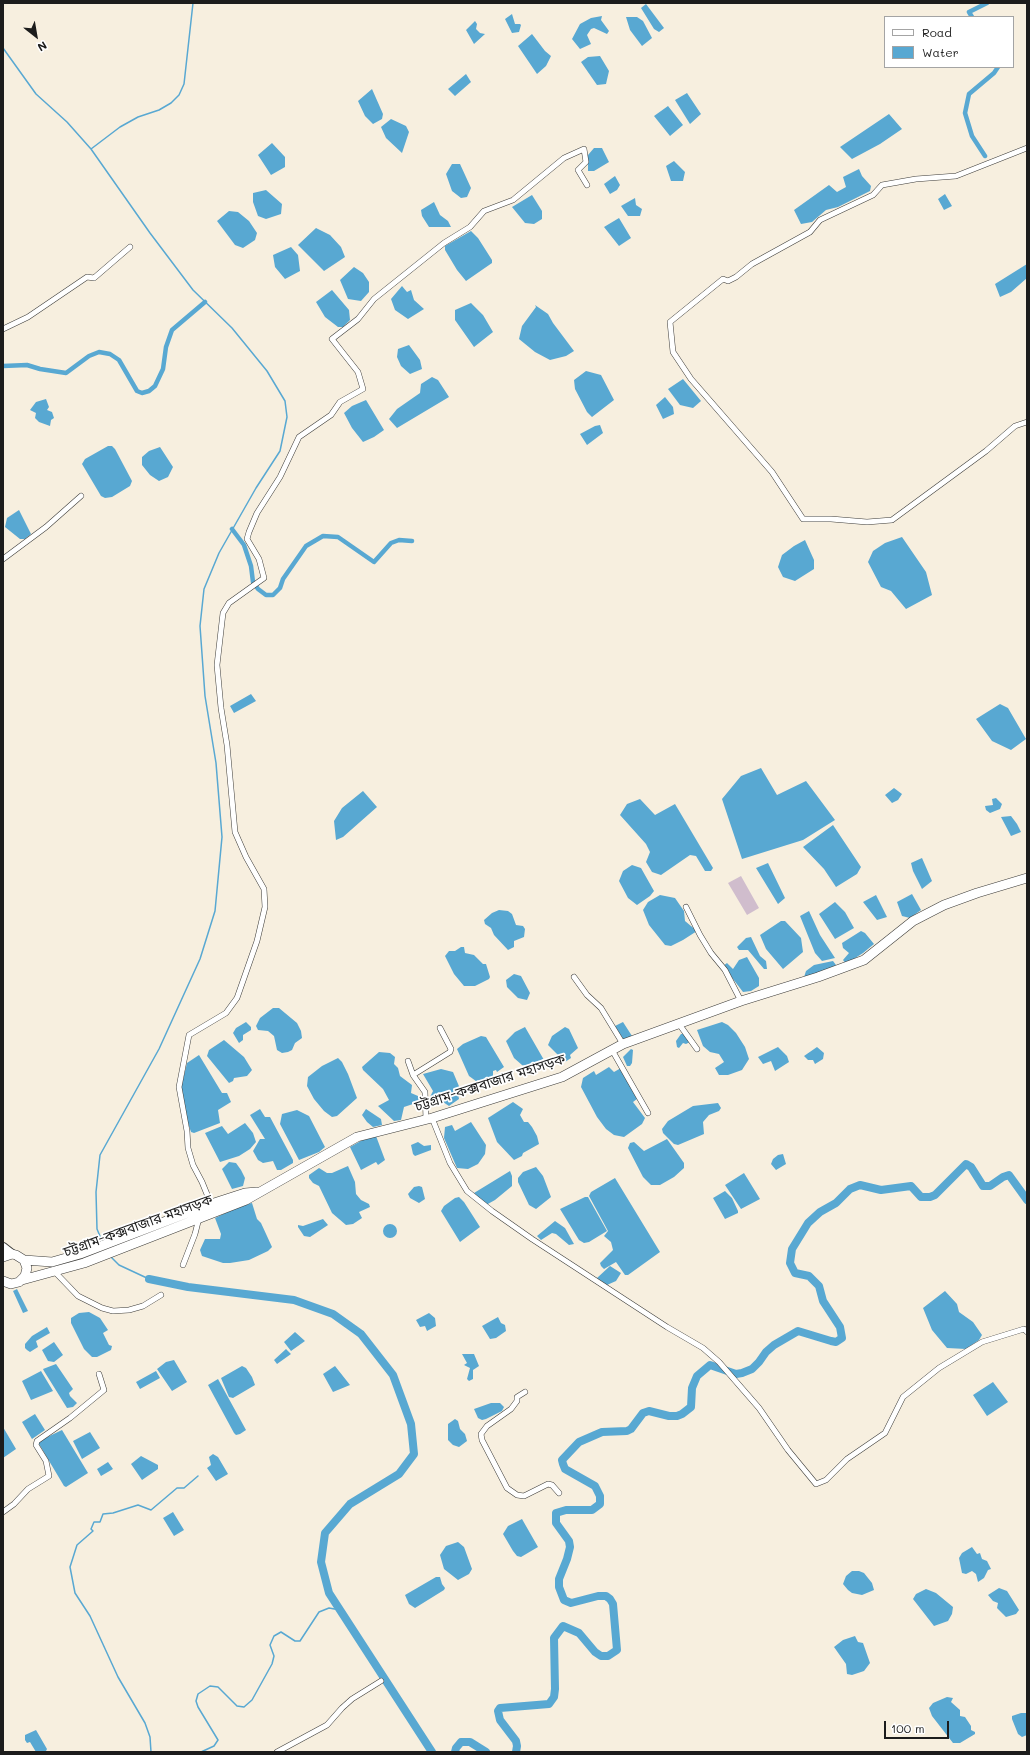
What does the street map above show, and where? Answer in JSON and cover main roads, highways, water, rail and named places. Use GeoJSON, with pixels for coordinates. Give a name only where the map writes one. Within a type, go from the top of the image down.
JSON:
{"type":"FeatureCollection","features":[{"type":"Feature","properties":{"kind":"highway","name":"চট্টগ্রাম-কক্সবাজার মহাসড়ক"},"geometry":{"type":"LineString","coordinates":[[24,1260],[52,1262],[199,1219],[246,1200],[357,1137],[429,1118],[562,1077],[623,1044],[741,1001],[775,991],[864,960],[913,921],[944,905],[976,893],[1027,878]]}},
{"type":"Feature","properties":{"kind":"highway","name":"চট্টগ্রাম-কক্সবাজার মহাসড়ক"},"geometry":{"type":"LineString","coordinates":[[6,1283],[84,1263],[126,1241],[211,1204],[245,1193],[261,1191]]}},
{"type":"Feature","properties":{"kind":"highway"},"geometry":{"type":"LineString","coordinates":[[7,1256],[24,1260],[27,1268],[22,1280]]}},
{"type":"Feature","properties":{"kind":"main road"},"geometry":{"type":"LineString","coordinates":[[3,1247],[7,1256]]}},
{"type":"Feature","properties":{"kind":"water"},"geometry":{"type":"Polygon","coordinates":[[[646,4],[664,28],[659,32],[654,29],[641,8],[646,4]]]}},
{"type":"Feature","properties":{"kind":"water"},"geometry":{"type":"Polygon","coordinates":[[[512,14],[515,24],[521,25],[519,32],[512,33],[505,19],[512,14]]]}},
{"type":"Feature","properties":{"kind":"water"},"geometry":{"type":"Polygon","coordinates":[[[602,16],[601,20],[609,31],[607,34],[594,28],[591,29],[587,35],[591,44],[580,49],[572,39],[580,24],[591,18],[602,16]]]}},
{"type":"Feature","properties":{"kind":"water"},"geometry":{"type":"Polygon","coordinates":[[[626,17],[637,17],[643,21],[652,38],[642,46],[630,30],[626,17]]]}},
{"type":"Feature","properties":{"kind":"water"},"geometry":{"type":"Polygon","coordinates":[[[475,21],[477,24],[476,29],[480,33],[485,34],[474,44],[466,30],[475,21]]]}},
{"type":"Feature","properties":{"kind":"water"},"geometry":{"type":"Polygon","coordinates":[[[532,34],[545,51],[551,56],[546,66],[537,74],[518,46],[532,34]]]}},
{"type":"Feature","properties":{"kind":"water"},"geometry":{"type":"Polygon","coordinates":[[[600,56],[609,71],[606,84],[597,85],[581,62],[588,57],[600,56]]]}},
{"type":"Feature","properties":{"kind":"water"},"geometry":{"type":"Polygon","coordinates":[[[466,74],[471,82],[455,96],[448,89],[466,74]]]}},
{"type":"Feature","properties":{"kind":"water"},"geometry":{"type":"Polygon","coordinates":[[[372,89],[383,114],[382,119],[373,124],[365,116],[358,101],[372,89]]]}},
{"type":"Feature","properties":{"kind":"water"},"geometry":{"type":"Polygon","coordinates":[[[687,93],[701,114],[690,124],[675,100],[687,93]]]}},
{"type":"Feature","properties":{"kind":"water"},"geometry":{"type":"Polygon","coordinates":[[[668,106],[683,125],[670,136],[654,116],[668,106]]]}},
{"type":"Feature","properties":{"kind":"water"},"geometry":{"type":"Polygon","coordinates":[[[889,114],[902,129],[880,144],[852,159],[840,147],[889,114]]]}},
{"type":"Feature","properties":{"kind":"water"},"geometry":{"type":"Polygon","coordinates":[[[391,119],[406,126],[409,132],[402,153],[386,138],[381,127],[391,119]]]}},
{"type":"Feature","properties":{"kind":"water"},"geometry":{"type":"Polygon","coordinates":[[[272,143],[285,157],[285,167],[271,175],[258,155],[272,143]]]}},
{"type":"Feature","properties":{"kind":"water"},"geometry":{"type":"Polygon","coordinates":[[[594,148],[602,148],[609,162],[594,171],[588,171],[588,155],[594,148]]]}},
{"type":"Feature","properties":{"kind":"water"},"geometry":{"type":"Polygon","coordinates":[[[674,161],[685,172],[683,181],[671,181],[666,166],[674,161]]]}},
{"type":"Feature","properties":{"kind":"water"},"geometry":{"type":"Polygon","coordinates":[[[452,164],[460,164],[471,188],[467,197],[461,198],[452,191],[446,174],[452,164]]]}},
{"type":"Feature","properties":{"kind":"water"},"geometry":{"type":"Polygon","coordinates":[[[859,169],[862,176],[871,186],[870,191],[838,207],[826,210],[812,222],[801,224],[794,210],[829,185],[837,192],[846,187],[843,177],[859,169]]]}},
{"type":"Feature","properties":{"kind":"water"},"geometry":{"type":"Polygon","coordinates":[[[615,176],[620,185],[617,190],[610,194],[604,184],[615,176]]]}},
{"type":"Feature","properties":{"kind":"water"},"geometry":{"type":"Polygon","coordinates":[[[266,190],[282,204],[281,214],[266,219],[258,216],[253,202],[253,193],[266,190]]]}},
{"type":"Feature","properties":{"kind":"water"},"geometry":{"type":"Polygon","coordinates":[[[945,194],[952,206],[944,210],[938,199],[945,194]]]}},
{"type":"Feature","properties":{"kind":"water"},"geometry":{"type":"Polygon","coordinates":[[[532,195],[542,211],[542,219],[534,224],[525,223],[512,207],[532,195]]]}},
{"type":"Feature","properties":{"kind":"water"},"geometry":{"type":"Polygon","coordinates":[[[635,198],[636,205],[642,209],[640,216],[628,216],[621,206],[635,198]]]}},
{"type":"Feature","properties":{"kind":"water"},"geometry":{"type":"Polygon","coordinates":[[[434,202],[440,215],[448,221],[451,227],[429,227],[422,216],[421,210],[434,202]]]}},
{"type":"Feature","properties":{"kind":"water"},"geometry":{"type":"Polygon","coordinates":[[[229,211],[238,212],[249,221],[257,233],[255,240],[243,248],[235,245],[217,221],[229,211]]]}},
{"type":"Feature","properties":{"kind":"water"},"geometry":{"type":"Polygon","coordinates":[[[619,218],[631,238],[619,246],[604,227],[619,218]]]}},
{"type":"Feature","properties":{"kind":"water"},"geometry":{"type":"Polygon","coordinates":[[[316,228],[330,235],[341,247],[345,257],[324,271],[298,245],[316,228]]]}},
{"type":"Feature","properties":{"kind":"water"},"geometry":{"type":"Polygon","coordinates":[[[471,231],[478,238],[492,260],[492,263],[466,281],[457,270],[445,250],[445,246],[471,231]]]}},
{"type":"Feature","properties":{"kind":"water"},"geometry":{"type":"Polygon","coordinates":[[[291,247],[298,255],[300,271],[285,279],[275,267],[273,255],[291,247]]]}},
{"type":"Feature","properties":{"kind":"water"},"geometry":{"type":"Polygon","coordinates":[[[1027,264],[1027,278],[1011,292],[1000,297],[995,284],[1027,264]]]}},
{"type":"Feature","properties":{"kind":"water"},"geometry":{"type":"Polygon","coordinates":[[[354,267],[363,273],[369,282],[369,292],[361,301],[348,299],[340,280],[354,267]]]}},
{"type":"Feature","properties":{"kind":"water"},"geometry":{"type":"Polygon","coordinates":[[[402,286],[407,292],[411,290],[414,300],[424,309],[408,319],[395,310],[391,299],[402,286]]]}},
{"type":"Feature","properties":{"kind":"water"},"geometry":{"type":"Polygon","coordinates":[[[332,290],[349,310],[350,320],[343,327],[338,327],[325,317],[316,302],[332,290]]]}},
{"type":"Feature","properties":{"kind":"water"},"geometry":{"type":"Polygon","coordinates":[[[471,303],[483,315],[493,332],[474,347],[455,320],[455,310],[471,303]]]}},
{"type":"Feature","properties":{"kind":"water"},"geometry":{"type":"Polygon","coordinates":[[[535,305],[548,314],[574,351],[566,356],[550,360],[535,352],[519,339],[522,326],[536,307],[535,305]]]}},
{"type":"Feature","properties":{"kind":"water"},"geometry":{"type":"Polygon","coordinates":[[[409,345],[420,360],[422,369],[410,374],[401,366],[397,357],[398,349],[409,345]]]}},
{"type":"Feature","properties":{"kind":"water"},"geometry":{"type":"Polygon","coordinates":[[[586,371],[601,375],[614,400],[592,417],[587,412],[575,389],[574,380],[586,371]]]}},
{"type":"Feature","properties":{"kind":"water"},"geometry":{"type":"Polygon","coordinates":[[[432,377],[438,380],[449,397],[397,428],[389,419],[397,409],[420,393],[421,384],[432,377]]]}},
{"type":"Feature","properties":{"kind":"water"},"geometry":{"type":"Polygon","coordinates":[[[683,379],[701,401],[693,408],[680,405],[668,389],[683,379]]]}},
{"type":"Feature","properties":{"kind":"water"},"geometry":{"type":"Polygon","coordinates":[[[665,397],[673,407],[674,414],[663,419],[656,405],[665,397]]]}},
{"type":"Feature","properties":{"kind":"water"},"geometry":{"type":"Polygon","coordinates":[[[46,399],[49,407],[47,410],[52,412],[54,418],[51,420],[50,426],[39,422],[35,418],[36,413],[30,410],[36,402],[46,399]]]}},
{"type":"Feature","properties":{"kind":"water"},"geometry":{"type":"Polygon","coordinates":[[[366,400],[384,430],[363,442],[352,428],[344,413],[352,406],[366,400]]]}},
{"type":"Feature","properties":{"kind":"water"},"geometry":{"type":"Polygon","coordinates":[[[600,425],[603,433],[587,445],[580,434],[600,425]]]}},
{"type":"Feature","properties":{"kind":"water"},"geometry":{"type":"Polygon","coordinates":[[[108,446],[112,446],[115,449],[132,481],[130,486],[112,497],[105,498],[101,496],[82,464],[85,459],[108,446]]]}},
{"type":"Feature","properties":{"kind":"water"},"geometry":{"type":"Polygon","coordinates":[[[160,447],[173,467],[168,477],[159,481],[150,475],[142,465],[142,457],[149,451],[160,447]]]}},
{"type":"Feature","properties":{"kind":"water"},"geometry":{"type":"Polygon","coordinates":[[[19,510],[31,534],[25,539],[20,539],[5,527],[7,518],[19,510]]]}},
{"type":"Feature","properties":{"kind":"water"},"geometry":{"type":"Polygon","coordinates":[[[902,537],[926,572],[932,595],[906,609],[891,591],[881,587],[868,562],[873,551],[885,543],[902,537]]]}},
{"type":"Feature","properties":{"kind":"water"},"geometry":{"type":"Polygon","coordinates":[[[805,540],[814,560],[814,569],[795,581],[783,577],[778,567],[782,555],[805,540]]]}},
{"type":"Feature","properties":{"kind":"water"},"geometry":{"type":"Polygon","coordinates":[[[251,694],[256,701],[234,713],[230,706],[251,694]]]}},
{"type":"Feature","properties":{"kind":"water"},"geometry":{"type":"Polygon","coordinates":[[[1000,704],[1008,708],[1026,739],[1011,750],[992,741],[976,719],[1000,704]]]}},
{"type":"Feature","properties":{"kind":"water"},"geometry":{"type":"Polygon","coordinates":[[[761,768],[777,795],[806,781],[835,820],[803,840],[742,859],[722,799],[741,776],[761,768]]]}},
{"type":"Feature","properties":{"kind":"water"},"geometry":{"type":"Polygon","coordinates":[[[894,788],[902,794],[898,800],[892,803],[885,795],[894,788]]]}},
{"type":"Feature","properties":{"kind":"water"},"geometry":{"type":"Polygon","coordinates":[[[363,791],[377,807],[343,837],[336,840],[334,821],[342,808],[363,791]]]}},
{"type":"Feature","properties":{"kind":"water"},"geometry":{"type":"Polygon","coordinates":[[[996,798],[1002,804],[1000,809],[990,813],[986,810],[985,806],[993,805],[992,799],[996,798]]]}},
{"type":"Feature","properties":{"kind":"water"},"geometry":{"type":"Polygon","coordinates":[[[640,799],[655,815],[675,804],[713,868],[711,871],[705,871],[696,856],[690,855],[661,875],[652,872],[646,862],[650,852],[646,844],[620,815],[627,804],[640,799]]]}},
{"type":"Feature","properties":{"kind":"water"},"geometry":{"type":"Polygon","coordinates":[[[1011,816],[1021,832],[1011,836],[1001,817],[1011,816]]]}},
{"type":"Feature","properties":{"kind":"water"},"geometry":{"type":"Polygon","coordinates":[[[833,825],[861,867],[857,874],[836,887],[824,869],[803,847],[833,825]]]}},
{"type":"Feature","properties":{"kind":"water"},"geometry":{"type":"Polygon","coordinates":[[[922,858],[932,881],[922,889],[913,871],[911,863],[922,858]]]}},
{"type":"Feature","properties":{"kind":"water"},"geometry":{"type":"Polygon","coordinates":[[[768,863],[785,898],[778,904],[756,868],[768,863]]]}},
{"type":"Feature","properties":{"kind":"water"},"geometry":{"type":"Polygon","coordinates":[[[632,865],[641,868],[654,891],[650,896],[637,905],[628,898],[619,881],[623,871],[632,865]]]}},
{"type":"Feature","properties":{"kind":"water"},"geometry":{"type":"Polygon","coordinates":[[[912,894],[921,910],[910,918],[902,916],[897,902],[912,894]]]}},
{"type":"Feature","properties":{"kind":"water"},"geometry":{"type":"Polygon","coordinates":[[[660,895],[675,898],[684,911],[685,921],[697,931],[671,946],[665,945],[649,925],[643,910],[648,902],[660,895]]]}},
{"type":"Feature","properties":{"kind":"water"},"geometry":{"type":"Polygon","coordinates":[[[876,895],[887,917],[877,920],[863,902],[876,895]]]}},
{"type":"Feature","properties":{"kind":"water"},"geometry":{"type":"Polygon","coordinates":[[[835,902],[845,912],[854,928],[835,939],[819,914],[835,902]]]}},
{"type":"Feature","properties":{"kind":"water"},"geometry":{"type":"Polygon","coordinates":[[[499,910],[508,911],[512,914],[516,925],[523,926],[525,929],[524,937],[514,941],[514,947],[508,950],[494,935],[491,928],[485,924],[484,920],[492,913],[499,910]]]}},
{"type":"Feature","properties":{"kind":"water"},"geometry":{"type":"Polygon","coordinates":[[[809,911],[820,935],[835,958],[822,961],[815,953],[800,916],[809,911]]]}},
{"type":"Feature","properties":{"kind":"water"},"geometry":{"type":"Polygon","coordinates":[[[781,921],[785,921],[801,938],[803,952],[783,969],[766,949],[760,935],[781,921]]]}},
{"type":"Feature","properties":{"kind":"water"},"geometry":{"type":"Polygon","coordinates":[[[861,931],[865,933],[874,944],[846,964],[843,960],[849,953],[843,948],[842,943],[861,931]]]}},
{"type":"Feature","properties":{"kind":"water"},"geometry":{"type":"Polygon","coordinates":[[[751,937],[760,956],[766,961],[767,969],[764,969],[748,950],[739,950],[737,947],[746,938],[751,937]]]}},
{"type":"Feature","properties":{"kind":"water"},"geometry":{"type":"Polygon","coordinates":[[[461,947],[464,947],[465,953],[474,955],[483,964],[486,964],[490,977],[489,979],[475,986],[464,986],[454,974],[445,956],[449,951],[455,951],[461,947]]]}},
{"type":"Feature","properties":{"kind":"water"},"geometry":{"type":"Polygon","coordinates":[[[747,957],[759,978],[759,986],[751,991],[743,992],[723,966],[727,963],[733,969],[739,960],[747,957]]]}},
{"type":"Feature","properties":{"kind":"water"},"geometry":{"type":"Polygon","coordinates":[[[833,961],[836,965],[830,969],[804,977],[806,971],[814,965],[833,961]]]}},
{"type":"Feature","properties":{"kind":"water"},"geometry":{"type":"Polygon","coordinates":[[[514,974],[521,976],[530,993],[527,1000],[518,998],[507,987],[506,980],[514,974]]]}},
{"type":"Feature","properties":{"kind":"water"},"geometry":{"type":"Polygon","coordinates":[[[273,1008],[279,1008],[297,1023],[301,1031],[302,1038],[295,1043],[292,1050],[288,1052],[282,1053],[277,1050],[274,1036],[268,1031],[258,1030],[256,1026],[260,1018],[273,1008]]]}},
{"type":"Feature","properties":{"kind":"water"},"geometry":{"type":"Polygon","coordinates":[[[246,1022],[251,1027],[251,1030],[243,1035],[243,1040],[239,1043],[233,1033],[236,1028],[246,1022]]]}},
{"type":"Feature","properties":{"kind":"water"},"geometry":{"type":"Polygon","coordinates":[[[623,1022],[632,1036],[626,1040],[623,1039],[615,1026],[623,1022]]]}},
{"type":"Feature","properties":{"kind":"water"},"geometry":{"type":"Polygon","coordinates":[[[722,1022],[728,1025],[736,1033],[745,1047],[749,1059],[742,1070],[728,1075],[719,1075],[715,1068],[724,1062],[719,1054],[710,1052],[703,1046],[697,1030],[722,1022]]]}},
{"type":"Feature","properties":{"kind":"water"},"geometry":{"type":"Polygon","coordinates":[[[525,1027],[544,1060],[533,1071],[522,1065],[514,1058],[506,1041],[515,1032],[525,1027]]]}},
{"type":"Feature","properties":{"kind":"water"},"geometry":{"type":"Polygon","coordinates":[[[565,1027],[569,1029],[578,1048],[570,1055],[571,1058],[565,1062],[548,1045],[552,1036],[565,1027]]]}},
{"type":"Feature","properties":{"kind":"water"},"geometry":{"type":"Polygon","coordinates":[[[681,1034],[685,1034],[690,1042],[686,1044],[683,1043],[679,1048],[677,1047],[676,1041],[681,1034]]]}},
{"type":"Feature","properties":{"kind":"water"},"geometry":{"type":"Polygon","coordinates":[[[481,1036],[486,1037],[504,1067],[497,1072],[496,1070],[493,1071],[493,1078],[487,1079],[484,1083],[480,1084],[469,1076],[457,1049],[463,1044],[481,1036]]]}},
{"type":"Feature","properties":{"kind":"water"},"geometry":{"type":"Polygon","coordinates":[[[224,1040],[244,1057],[252,1070],[247,1076],[234,1078],[233,1081],[229,1083],[207,1056],[209,1050],[224,1040]]]}},
{"type":"Feature","properties":{"kind":"water"},"geometry":{"type":"Polygon","coordinates":[[[778,1047],[787,1056],[789,1062],[775,1071],[771,1061],[763,1064],[758,1057],[778,1047]]]}},
{"type":"Feature","properties":{"kind":"water"},"geometry":{"type":"Polygon","coordinates":[[[817,1047],[824,1053],[823,1059],[815,1064],[813,1060],[808,1060],[804,1056],[817,1047]]]}},
{"type":"Feature","properties":{"kind":"water"},"geometry":{"type":"Polygon","coordinates":[[[631,1049],[633,1050],[632,1063],[630,1066],[627,1066],[623,1057],[631,1049]]]}},
{"type":"Feature","properties":{"kind":"water"},"geometry":{"type":"Polygon","coordinates":[[[379,1052],[390,1053],[395,1057],[394,1064],[398,1068],[400,1076],[412,1085],[411,1093],[418,1096],[419,1102],[404,1107],[401,1120],[394,1121],[378,1106],[389,1100],[383,1089],[363,1070],[362,1067],[379,1052]]]}},
{"type":"Feature","properties":{"kind":"water"},"geometry":{"type":"Polygon","coordinates":[[[199,1055],[222,1093],[227,1093],[231,1102],[218,1110],[220,1123],[194,1133],[191,1132],[187,1120],[181,1088],[187,1063],[199,1055]]]}},
{"type":"Feature","properties":{"kind":"water"},"geometry":{"type":"Polygon","coordinates":[[[338,1058],[342,1062],[348,1074],[357,1098],[337,1116],[332,1117],[324,1111],[314,1099],[307,1086],[308,1077],[322,1066],[338,1058]]]}},
{"type":"Feature","properties":{"kind":"water"},"geometry":{"type":"Polygon","coordinates":[[[609,1067],[614,1072],[621,1068],[637,1099],[633,1102],[645,1118],[642,1124],[624,1137],[614,1135],[606,1129],[597,1117],[581,1087],[583,1078],[594,1071],[596,1075],[609,1067]]]}},
{"type":"Feature","properties":{"kind":"water"},"geometry":{"type":"Polygon","coordinates":[[[441,1069],[453,1072],[461,1091],[458,1094],[459,1099],[449,1106],[443,1102],[429,1103],[429,1099],[433,1091],[423,1074],[441,1069]]]}},
{"type":"Feature","properties":{"kind":"water"},"geometry":{"type":"Polygon","coordinates":[[[513,1102],[523,1109],[520,1115],[524,1122],[528,1122],[532,1127],[539,1144],[514,1160],[497,1142],[488,1118],[513,1102]]]}},
{"type":"Feature","properties":{"kind":"water"},"geometry":{"type":"Polygon","coordinates":[[[718,1103],[721,1108],[719,1111],[709,1115],[703,1122],[704,1134],[678,1145],[674,1144],[663,1133],[662,1129],[668,1121],[693,1106],[718,1103]]]}},
{"type":"Feature","properties":{"kind":"water"},"geometry":{"type":"Polygon","coordinates":[[[260,1109],[265,1117],[270,1117],[293,1160],[293,1163],[281,1170],[277,1170],[273,1161],[263,1163],[258,1160],[253,1151],[260,1139],[265,1139],[250,1115],[260,1109]]]}},
{"type":"Feature","properties":{"kind":"water"},"geometry":{"type":"Polygon","coordinates":[[[366,1109],[381,1119],[382,1125],[373,1127],[367,1122],[362,1115],[366,1109]]]}},
{"type":"Feature","properties":{"kind":"water"},"geometry":{"type":"Polygon","coordinates":[[[297,1110],[309,1116],[325,1147],[319,1152],[299,1160],[280,1124],[282,1114],[297,1110]]]}},
{"type":"Feature","properties":{"kind":"water"},"geometry":{"type":"Polygon","coordinates":[[[471,1122],[486,1145],[485,1154],[478,1164],[468,1169],[457,1168],[444,1138],[445,1127],[452,1125],[455,1131],[471,1122]]]}},
{"type":"Feature","properties":{"kind":"water"},"geometry":{"type":"Polygon","coordinates":[[[245,1123],[253,1133],[256,1142],[250,1149],[239,1156],[220,1162],[205,1133],[222,1126],[228,1134],[245,1123]]]}},
{"type":"Feature","properties":{"kind":"water"},"geometry":{"type":"Polygon","coordinates":[[[376,1136],[385,1160],[378,1165],[376,1162],[361,1170],[350,1147],[368,1137],[376,1136]]]}},
{"type":"Feature","properties":{"kind":"water"},"geometry":{"type":"Polygon","coordinates":[[[667,1139],[684,1163],[684,1168],[674,1177],[660,1185],[651,1185],[643,1177],[628,1148],[630,1143],[634,1142],[644,1151],[667,1139]]]}},
{"type":"Feature","properties":{"kind":"water"},"geometry":{"type":"Polygon","coordinates":[[[418,1142],[424,1146],[431,1145],[431,1150],[415,1156],[411,1145],[418,1142]]]}},
{"type":"Feature","properties":{"kind":"water"},"geometry":{"type":"Polygon","coordinates":[[[783,1154],[786,1164],[776,1170],[771,1164],[773,1159],[778,1155],[783,1154]]]}},
{"type":"Feature","properties":{"kind":"water"},"geometry":{"type":"Polygon","coordinates":[[[229,1162],[236,1163],[241,1170],[245,1178],[243,1186],[232,1189],[222,1169],[229,1162]]]}},
{"type":"Feature","properties":{"kind":"water"},"geometry":{"type":"Polygon","coordinates":[[[348,1166],[355,1182],[356,1194],[361,1200],[369,1204],[370,1207],[359,1212],[362,1218],[353,1224],[346,1225],[332,1213],[319,1186],[313,1183],[309,1178],[309,1175],[319,1168],[327,1173],[332,1173],[348,1166]]]}},
{"type":"Feature","properties":{"kind":"water"},"geometry":{"type":"Polygon","coordinates":[[[536,1167],[543,1176],[551,1197],[536,1209],[529,1205],[518,1182],[518,1178],[523,1172],[536,1167]]]}},
{"type":"Feature","properties":{"kind":"water"},"geometry":{"type":"Polygon","coordinates":[[[510,1171],[512,1176],[512,1186],[495,1200],[486,1205],[474,1193],[510,1171]]]}},
{"type":"Feature","properties":{"kind":"water"},"geometry":{"type":"Polygon","coordinates":[[[744,1173],[760,1199],[741,1209],[725,1185],[744,1173]]]}},
{"type":"Feature","properties":{"kind":"water"},"geometry":{"type":"Polygon","coordinates":[[[615,1178],[660,1252],[628,1275],[625,1275],[616,1262],[604,1269],[601,1266],[600,1263],[613,1250],[611,1242],[604,1236],[608,1231],[589,1196],[591,1192],[615,1178]]]}},
{"type":"Feature","properties":{"kind":"water"},"geometry":{"type":"Polygon","coordinates":[[[414,1187],[422,1187],[425,1199],[419,1203],[410,1198],[408,1194],[414,1187]]]}},
{"type":"Feature","properties":{"kind":"water"},"geometry":{"type":"Polygon","coordinates":[[[725,1191],[732,1198],[738,1213],[725,1219],[713,1198],[725,1191]]]}},
{"type":"Feature","properties":{"kind":"water"},"geometry":{"type":"Polygon","coordinates":[[[459,1197],[464,1202],[480,1227],[460,1242],[441,1211],[444,1206],[455,1198],[459,1197]]]}},
{"type":"Feature","properties":{"kind":"water"},"geometry":{"type":"Polygon","coordinates":[[[588,1197],[607,1231],[589,1242],[584,1243],[579,1240],[560,1209],[588,1197]]]}},
{"type":"Feature","properties":{"kind":"water"},"geometry":{"type":"Polygon","coordinates":[[[252,1203],[257,1219],[261,1223],[272,1247],[268,1251],[249,1260],[230,1263],[223,1263],[202,1256],[200,1250],[205,1239],[220,1239],[221,1234],[215,1218],[242,1205],[252,1203]]]}},
{"type":"Feature","properties":{"kind":"water"},"geometry":{"type":"Polygon","coordinates":[[[323,1219],[328,1225],[310,1237],[304,1236],[298,1227],[298,1225],[303,1226],[323,1219]]]}},
{"type":"Feature","properties":{"kind":"water"},"geometry":{"type":"Polygon","coordinates":[[[555,1221],[565,1228],[574,1244],[569,1245],[556,1234],[552,1233],[541,1240],[537,1236],[555,1221]]]}},
{"type":"Feature","properties":{"kind":"water"},"geometry":{"type":"Polygon","coordinates":[[[387,1224],[393,1224],[397,1228],[397,1234],[393,1238],[387,1238],[383,1234],[383,1228],[387,1224]]]}},
{"type":"Feature","properties":{"kind":"water"},"geometry":{"type":"Polygon","coordinates":[[[610,1266],[621,1273],[616,1281],[607,1285],[597,1278],[610,1266]]]}},
{"type":"Feature","properties":{"kind":"water"},"geometry":{"type":"Polygon","coordinates":[[[17,1289],[28,1311],[23,1313],[13,1291],[17,1289]]]}},
{"type":"Feature","properties":{"kind":"water"},"geometry":{"type":"Polygon","coordinates":[[[945,1291],[957,1304],[959,1312],[973,1322],[982,1335],[979,1340],[966,1349],[947,1348],[932,1330],[923,1308],[945,1291]]]}},
{"type":"Feature","properties":{"kind":"water"},"geometry":{"type":"Polygon","coordinates":[[[89,1312],[100,1318],[108,1330],[103,1333],[109,1345],[112,1346],[111,1350],[97,1357],[92,1357],[84,1349],[71,1323],[71,1318],[79,1313],[89,1312]]]}},
{"type":"Feature","properties":{"kind":"water"},"geometry":{"type":"Polygon","coordinates":[[[429,1313],[435,1318],[436,1326],[427,1331],[425,1326],[420,1327],[416,1320],[429,1313]]]}},
{"type":"Feature","properties":{"kind":"water"},"geometry":{"type":"Polygon","coordinates":[[[498,1317],[501,1323],[505,1325],[506,1331],[496,1338],[490,1339],[482,1326],[498,1317]]]}},
{"type":"Feature","properties":{"kind":"water"},"geometry":{"type":"Polygon","coordinates":[[[47,1327],[50,1333],[36,1341],[38,1347],[30,1352],[27,1350],[25,1348],[25,1344],[32,1336],[47,1327]]]}},
{"type":"Feature","properties":{"kind":"water"},"geometry":{"type":"Polygon","coordinates":[[[295,1332],[305,1341],[291,1351],[284,1342],[295,1332]]]}},
{"type":"Feature","properties":{"kind":"water"},"geometry":{"type":"Polygon","coordinates":[[[54,1342],[63,1355],[54,1362],[48,1361],[42,1350],[54,1342]]]}},
{"type":"Feature","properties":{"kind":"water"},"geometry":{"type":"Polygon","coordinates":[[[286,1349],[291,1354],[277,1364],[274,1360],[286,1349]]]}},
{"type":"Feature","properties":{"kind":"water"},"geometry":{"type":"Polygon","coordinates":[[[462,1354],[474,1354],[479,1366],[473,1370],[473,1379],[469,1381],[467,1379],[470,1368],[464,1365],[467,1363],[462,1354]]]}},
{"type":"Feature","properties":{"kind":"water"},"geometry":{"type":"Polygon","coordinates":[[[174,1360],[187,1382],[172,1391],[157,1369],[166,1362],[174,1360]]]}},
{"type":"Feature","properties":{"kind":"water"},"geometry":{"type":"Polygon","coordinates":[[[56,1364],[73,1389],[69,1393],[77,1403],[73,1407],[67,1408],[43,1369],[56,1364]]]}},
{"type":"Feature","properties":{"kind":"water"},"geometry":{"type":"Polygon","coordinates":[[[242,1366],[246,1368],[255,1385],[233,1398],[229,1397],[221,1378],[242,1366]]]}},
{"type":"Feature","properties":{"kind":"water"},"geometry":{"type":"Polygon","coordinates":[[[335,1366],[350,1385],[333,1392],[323,1374],[335,1366]]]}},
{"type":"Feature","properties":{"kind":"water"},"geometry":{"type":"Polygon","coordinates":[[[41,1371],[53,1391],[31,1400],[22,1381],[41,1371]]]}},
{"type":"Feature","properties":{"kind":"water"},"geometry":{"type":"Polygon","coordinates":[[[156,1371],[160,1378],[140,1389],[136,1382],[156,1371]]]}},
{"type":"Feature","properties":{"kind":"water"},"geometry":{"type":"Polygon","coordinates":[[[218,1379],[246,1430],[240,1434],[236,1435],[234,1433],[208,1385],[218,1379]]]}},
{"type":"Feature","properties":{"kind":"water"},"geometry":{"type":"Polygon","coordinates":[[[993,1382],[1008,1402],[987,1416],[973,1395],[993,1382]]]}},
{"type":"Feature","properties":{"kind":"water"},"geometry":{"type":"Polygon","coordinates":[[[491,1403],[500,1403],[504,1407],[502,1411],[486,1419],[482,1420],[478,1418],[474,1409],[491,1403]]]}},
{"type":"Feature","properties":{"kind":"water"},"geometry":{"type":"Polygon","coordinates":[[[35,1414],[45,1430],[32,1439],[22,1422],[35,1414]]]}},
{"type":"Feature","properties":{"kind":"water"},"geometry":{"type":"Polygon","coordinates":[[[455,1419],[458,1421],[460,1429],[465,1434],[467,1441],[459,1447],[453,1445],[448,1440],[448,1424],[455,1419]]]}},
{"type":"Feature","properties":{"kind":"water"},"geometry":{"type":"Polygon","coordinates":[[[3,1427],[16,1449],[3,1458],[3,1427]]]}},
{"type":"Feature","properties":{"kind":"water"},"geometry":{"type":"Polygon","coordinates":[[[62,1430],[88,1473],[66,1487],[39,1444],[39,1441],[62,1430]]]}},
{"type":"Feature","properties":{"kind":"water"},"geometry":{"type":"Polygon","coordinates":[[[90,1432],[100,1448],[82,1459],[73,1441],[90,1432]]]}},
{"type":"Feature","properties":{"kind":"water"},"geometry":{"type":"Polygon","coordinates":[[[213,1454],[218,1457],[228,1474],[216,1481],[207,1468],[211,1465],[209,1457],[213,1454]]]}},
{"type":"Feature","properties":{"kind":"water"},"geometry":{"type":"Polygon","coordinates":[[[141,1456],[158,1465],[158,1469],[142,1480],[131,1464],[141,1456]]]}},
{"type":"Feature","properties":{"kind":"water"},"geometry":{"type":"Polygon","coordinates":[[[108,1462],[113,1469],[101,1476],[97,1469],[108,1462]]]}},
{"type":"Feature","properties":{"kind":"water"},"geometry":{"type":"Polygon","coordinates":[[[173,1512],[184,1530],[174,1536],[163,1518],[173,1512]]]}},
{"type":"Feature","properties":{"kind":"water"},"geometry":{"type":"Polygon","coordinates":[[[522,1519],[538,1547],[521,1557],[517,1556],[513,1551],[503,1534],[508,1526],[522,1519]]]}},
{"type":"Feature","properties":{"kind":"water"},"geometry":{"type":"Polygon","coordinates":[[[458,1542],[464,1547],[472,1569],[469,1574],[458,1580],[444,1569],[440,1555],[446,1546],[458,1542]]]}},
{"type":"Feature","properties":{"kind":"water"},"geometry":{"type":"Polygon","coordinates":[[[972,1547],[977,1554],[980,1553],[982,1559],[987,1561],[991,1569],[988,1570],[984,1578],[978,1582],[976,1574],[972,1571],[966,1574],[962,1573],[959,1558],[962,1553],[972,1547]]]}},
{"type":"Feature","properties":{"kind":"water"},"geometry":{"type":"Polygon","coordinates":[[[852,1571],[864,1573],[872,1583],[874,1590],[862,1595],[852,1593],[848,1590],[843,1584],[846,1576],[852,1571]]]}},
{"type":"Feature","properties":{"kind":"water"},"geometry":{"type":"Polygon","coordinates":[[[436,1577],[440,1577],[445,1588],[444,1590],[415,1608],[409,1604],[405,1595],[436,1577]]]}},
{"type":"Feature","properties":{"kind":"water"},"geometry":{"type":"Polygon","coordinates":[[[999,1588],[1007,1591],[1019,1610],[1016,1614],[1006,1617],[997,1608],[998,1603],[993,1601],[988,1595],[999,1588]]]}},
{"type":"Feature","properties":{"kind":"water"},"geometry":{"type":"Polygon","coordinates":[[[926,1589],[936,1593],[953,1607],[952,1614],[948,1621],[934,1626],[913,1599],[916,1594],[926,1589]]]}},
{"type":"Feature","properties":{"kind":"water"},"geometry":{"type":"Polygon","coordinates":[[[855,1636],[858,1642],[863,1643],[870,1663],[864,1671],[852,1675],[847,1674],[846,1664],[834,1647],[843,1640],[855,1636]]]}},
{"type":"Feature","properties":{"kind":"water"},"geometry":{"type":"Polygon","coordinates":[[[947,1697],[953,1698],[951,1702],[960,1710],[960,1716],[965,1717],[971,1726],[971,1730],[975,1732],[975,1734],[960,1743],[953,1743],[932,1716],[929,1708],[933,1703],[947,1697]]]}},
{"type":"Feature","properties":{"kind":"water"},"geometry":{"type":"Polygon","coordinates":[[[1027,1713],[1027,1735],[1022,1737],[1018,1734],[1012,1719],[1012,1716],[1027,1713]]]}},
{"type":"Feature","properties":{"kind":"water"},"geometry":{"type":"Polygon","coordinates":[[[36,1730],[47,1749],[46,1751],[36,1752],[30,1742],[27,1743],[25,1740],[25,1735],[36,1730]]]}},
{"type":"Feature","properties":{"kind":"waterway"},"geometry":{"type":"LineString","coordinates":[[91,149],[120,127],[138,117],[159,110],[171,103],[179,95],[184,84],[193,3]]}},
{"type":"Feature","properties":{"kind":"waterway"},"geometry":{"type":"LineString","coordinates":[[971,16],[969,12],[987,3]]}},
{"type":"Feature","properties":{"kind":"waterway"},"geometry":{"type":"LineString","coordinates":[[3,48],[36,94],[67,122],[91,149],[150,233],[193,290],[232,328],[267,371],[285,401],[287,417],[280,451],[256,488],[219,553],[204,589],[200,626],[205,696],[216,763],[222,837],[215,911],[200,959],[159,1049],[100,1155],[96,1192],[97,1229],[102,1241]]}},
{"type":"Feature","properties":{"kind":"waterway"},"geometry":{"type":"LineString","coordinates":[[985,156],[972,136],[965,113],[969,94],[994,73],[997,68]]}},
{"type":"Feature","properties":{"kind":"waterway"},"geometry":{"type":"LineString","coordinates":[[3,366],[27,365],[40,369],[66,373],[89,356],[99,352],[110,354],[119,360],[137,391],[142,393],[149,391],[155,386],[163,369],[166,347],[172,330],[205,302]]}},
{"type":"Feature","properties":{"kind":"waterway"},"geometry":{"type":"LineString","coordinates":[[232,529],[244,545],[251,566],[253,582],[258,589],[266,595],[273,595],[280,588],[283,579],[306,546],[323,536],[338,537],[374,562],[391,543],[399,540],[412,541]]}},
{"type":"Feature","properties":{"kind":"waterway"},"geometry":{"type":"LineString","coordinates":[[516,1752],[516,1741],[500,1720],[498,1711],[500,1708],[549,1704],[554,1697],[555,1689],[554,1638],[563,1626],[579,1633],[595,1652],[601,1656],[608,1656],[617,1650],[613,1604],[610,1599],[606,1596],[598,1596],[571,1603],[564,1600],[559,1587],[559,1579],[570,1547],[569,1541],[556,1523],[556,1513],[566,1510],[592,1510],[600,1504],[600,1496],[595,1486],[565,1469],[562,1460],[579,1442],[602,1432],[627,1431],[631,1429],[643,1413],[649,1411],[669,1416],[677,1416],[682,1414],[691,1407],[692,1388],[697,1376],[710,1365],[736,1374],[742,1373],[752,1369],[774,1345],[798,1331],[836,1342],[842,1338],[840,1327],[823,1301],[819,1286],[809,1276],[795,1273],[790,1263],[792,1249],[808,1223],[820,1212],[836,1203],[850,1189],[860,1185],[881,1190],[911,1186],[921,1197],[930,1197],[935,1195],[966,1164],[971,1167],[983,1186],[990,1186],[1003,1177],[1009,1175],[1027,1200]]}},
{"type":"Feature","properties":{"kind":"waterway"},"geometry":{"type":"LineString","coordinates":[[111,1257],[119,1265],[149,1279]]}},
{"type":"Feature","properties":{"kind":"waterway"},"geometry":{"type":"LineString","coordinates":[[149,1279],[188,1287],[294,1300],[333,1314],[361,1334],[393,1375],[411,1424],[414,1454],[399,1474],[350,1504],[325,1533],[321,1562],[329,1593],[432,1752]]}},
{"type":"Feature","properties":{"kind":"waterway"},"geometry":{"type":"LineString","coordinates":[[151,1752],[150,1737],[145,1723],[118,1677],[90,1616],[75,1593],[70,1567],[77,1545],[93,1531],[91,1529],[94,1522],[100,1522],[103,1514],[113,1513],[138,1505],[151,1510],[177,1488],[184,1488],[198,1476]]}},
{"type":"Feature","properties":{"kind":"waterway"},"geometry":{"type":"LineString","coordinates":[[201,1752],[214,1746],[218,1740],[198,1707],[196,1701],[198,1694],[210,1686],[218,1687],[237,1706],[244,1707],[252,1700],[272,1664],[274,1656],[270,1645],[274,1636],[281,1632],[295,1641],[300,1641],[319,1612],[329,1608],[340,1610]]}},
{"type":"Feature","properties":{"kind":"waterway"},"geometry":{"type":"LineString","coordinates":[[455,1752],[456,1748],[461,1742],[470,1742],[486,1752]]}}]}
